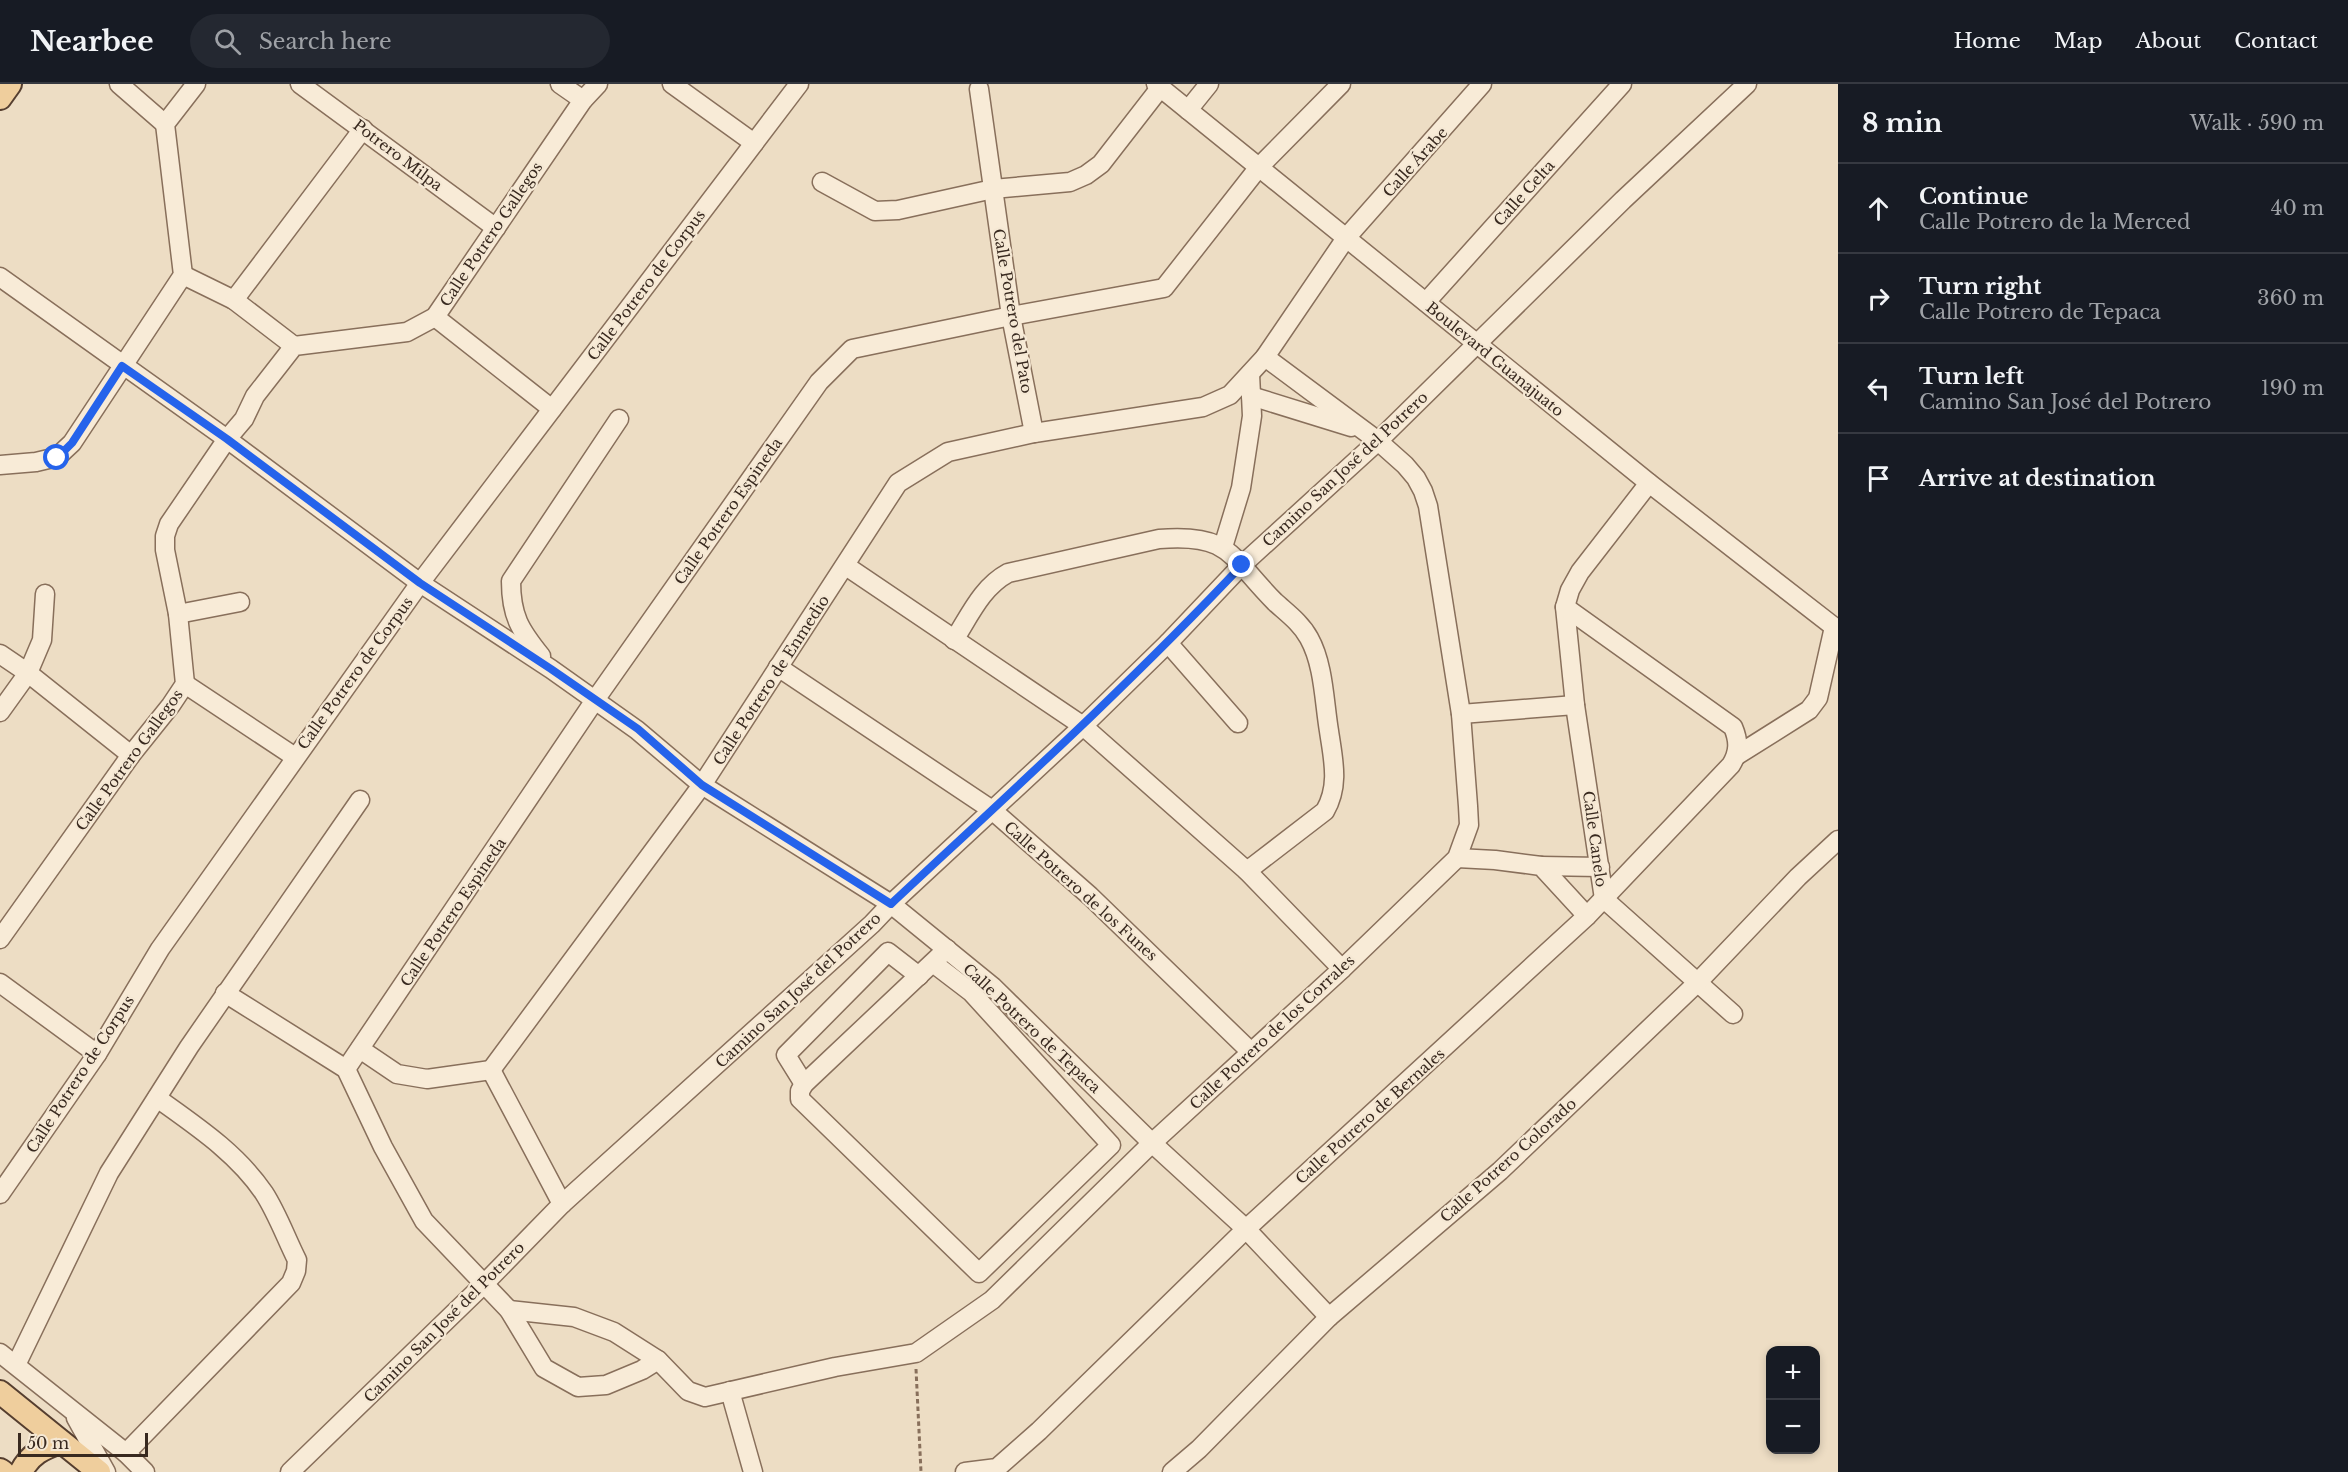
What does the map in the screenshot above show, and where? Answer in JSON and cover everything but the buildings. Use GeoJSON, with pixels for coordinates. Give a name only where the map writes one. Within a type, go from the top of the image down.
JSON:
{"type":"FeatureCollection","features":[{"type":"Feature","properties":{"kind":"main road"},"geometry":{"type":"LineString","coordinates":[[0,98],[10,84]]}},
{"type":"Feature","properties":{"kind":"main road"},"geometry":{"type":"LineString","coordinates":[[0,1392],[99,1472]]}},
{"type":"Feature","properties":{"kind":"main road"},"geometry":{"type":"LineString","coordinates":[[21,1472],[40,1449],[61,1442]]}},
{"type":"Feature","properties":{"kind":"street"},"geometry":{"type":"LineString","coordinates":[[0,465],[57,458],[72,443],[183,275],[165,124],[119,84]]}},
{"type":"Feature","properties":{"kind":"street"},"geometry":{"type":"LineString","coordinates":[[165,124],[196,84]]}},
{"type":"Feature","properties":{"kind":"street","name":"Potrero Milpa"},"geometry":{"type":"LineString","coordinates":[[300,84],[496,228]]}},
{"type":"Feature","properties":{"kind":"street"},"geometry":{"type":"LineString","coordinates":[[560,84],[583,100]]}},
{"type":"Feature","properties":{"kind":"street","name":"Calle Potrero Gallegos"},"geometry":{"type":"LineString","coordinates":[[0,939],[131,755],[185,684],[178,614],[165,550],[165,536],[169,524],[227,439],[244,419],[255,396],[294,346],[407,332],[435,317],[583,100],[598,84]]}},
{"type":"Feature","properties":{"kind":"street"},"geometry":{"type":"LineString","coordinates":[[672,84],[754,143]]}},
{"type":"Feature","properties":{"kind":"street","name":"Calle Potrero de Corpus"},"geometry":{"type":"LineString","coordinates":[[0,1194],[97,1054],[160,949],[420,583],[799,84]]}},
{"type":"Feature","properties":{"kind":"street"},"geometry":{"type":"LineString","coordinates":[[1188,110],[1209,84]]}},
{"type":"Feature","properties":{"kind":"street","name":"Calle Potrero Espineda"},"geometry":{"type":"LineString","coordinates":[[346,1069],[595,700],[819,382],[835,364],[852,349],[1011,316],[1164,288],[1259,167],[1341,84]]}},
{"type":"Feature","properties":{"kind":"street","name":"Calle Árabe"},"geometry":{"type":"LineString","coordinates":[[1346,238],[1482,84]]}},
{"type":"Feature","properties":{"kind":"street","name":"Calle Celta"},"geometry":{"type":"LineString","coordinates":[[1425,302],[1622,84]]}},
{"type":"Feature","properties":{"kind":"street","name":"Camino San José del Potrero"},"geometry":{"type":"LineString","coordinates":[[290,1472],[483,1285],[562,1204],[872,924],[1083,726],[1168,643],[1371,436],[1477,344],[1623,200],[1747,84]]}},
{"type":"Feature","properties":{"kind":"street"},"geometry":{"type":"LineString","coordinates":[[822,182],[875,211],[898,210],[993,189],[1070,182],[1086,175],[1101,164],[1158,86]]}},
{"type":"Feature","properties":{"kind":"street","name":"Boulevard Guanajuato"},"geometry":{"type":"LineString","coordinates":[[1158,86],[1649,483],[1836,629]]}},
{"type":"Feature","properties":{"kind":"street","name":"Calle Potrero del Pato"},"geometry":{"type":"LineString","coordinates":[[979,89],[1011,316],[1034,433]]}},
{"type":"Feature","properties":{"kind":"street"},"geometry":{"type":"LineString","coordinates":[[234,300],[363,129]]}},
{"type":"Feature","properties":{"kind":"street","name":"Calle Potrero de Enmedio"},"geometry":{"type":"LineString","coordinates":[[491,1070],[702,785],[898,483],[948,452],[1034,433],[1203,407],[1230,395],[1265,357],[1346,238]]}},
{"type":"Feature","properties":{"kind":"street"},"geometry":{"type":"LineString","coordinates":[[183,275],[234,300],[294,346]]}},
{"type":"Feature","properties":{"kind":"street","name":"Calle Potrero de Tepaca"},"geometry":{"type":"LineString","coordinates":[[0,277],[227,439],[420,583],[638,729],[702,785],[891,904],[993,987],[1152,1143],[1246,1229],[1329,1317]]}},
{"type":"Feature","properties":{"kind":"street"},"geometry":{"type":"LineString","coordinates":[[435,317],[552,409]]}},
{"type":"Feature","properties":{"kind":"street"},"geometry":{"type":"LineString","coordinates":[[1265,357],[1371,436]]}},
{"type":"Feature","properties":{"kind":"street"},"geometry":{"type":"LineString","coordinates":[[1223,547],[1241,488],[1252,416],[1250,374]]}},
{"type":"Feature","properties":{"kind":"street"},"geometry":{"type":"LineString","coordinates":[[1251,396],[1371,436]]}},
{"type":"Feature","properties":{"kind":"street"},"geometry":{"type":"LineString","coordinates":[[551,669],[520,630],[511,602],[511,581],[619,419]]}},
{"type":"Feature","properties":{"kind":"street","name":"Calle Potrero de los Corrales"},"geometry":{"type":"LineString","coordinates":[[658,1360],[688,1391],[705,1398],[835,1367],[916,1353],[992,1300],[1152,1143],[1342,969],[1457,858],[1468,825],[1461,714],[1428,506],[1416,478],[1405,465],[1371,436]]}},
{"type":"Feature","properties":{"kind":"street","name":"Calle Canelo"},"geometry":{"type":"LineString","coordinates":[[1649,483],[1580,572],[1570,590],[1565,607],[1575,705],[1604,899],[1733,1014]]}},
{"type":"Feature","properties":{"kind":"street"},"geometry":{"type":"LineString","coordinates":[[954,640],[982,594],[994,580],[1008,573],[1159,539],[1184,537],[1209,541],[1223,547],[1297,621],[1309,638],[1319,668],[1335,773],[1331,800],[1325,811],[1247,871]]}},
{"type":"Feature","properties":{"kind":"street"},"geometry":{"type":"LineString","coordinates":[[846,566],[1083,726],[1247,871],[1342,969]]}},
{"type":"Feature","properties":{"kind":"street"},"geometry":{"type":"LineString","coordinates":[[0,712],[28,673],[42,640],[45,594]]}},
{"type":"Feature","properties":{"kind":"street"},"geometry":{"type":"LineString","coordinates":[[178,614],[240,602]]}},
{"type":"Feature","properties":{"kind":"street"},"geometry":{"type":"LineString","coordinates":[[1565,607],[1733,727],[1737,737],[1736,756]]}},
{"type":"Feature","properties":{"kind":"street","name":"Calle Potrero de Bernales"},"geometry":{"type":"LineString","coordinates":[[965,1472],[998,1470],[1246,1229],[1587,916],[1731,765],[1736,756],[1809,710],[1818,698],[1836,629]]}},
{"type":"Feature","properties":{"kind":"street"},"geometry":{"type":"LineString","coordinates":[[1168,643],[1238,723]]}},
{"type":"Feature","properties":{"kind":"street"},"geometry":{"type":"LineString","coordinates":[[0,654],[28,673],[131,755]]}},
{"type":"Feature","properties":{"kind":"street","name":"Calle Potrero de los Funes"},"geometry":{"type":"LineString","coordinates":[[778,667],[992,810],[1090,896],[1251,1052]]}},
{"type":"Feature","properties":{"kind":"street"},"geometry":{"type":"LineString","coordinates":[[185,684],[295,757]]}},
{"type":"Feature","properties":{"kind":"street"},"geometry":{"type":"LineString","coordinates":[[1461,714],[1575,705]]}},
{"type":"Feature","properties":{"kind":"street"},"geometry":{"type":"LineString","coordinates":[[16,1365],[109,1173],[225,993],[360,800]]}},
{"type":"Feature","properties":{"kind":"street","name":"Calle Potrero Colorado"},"geometry":{"type":"LineString","coordinates":[[1172,1472],[1198,1449],[1329,1317],[1500,1171],[1697,982],[1798,877],[1838,840]]}},
{"type":"Feature","properties":{"kind":"street"},"geometry":{"type":"LineString","coordinates":[[1457,858],[1541,866],[1600,867]]}},
{"type":"Feature","properties":{"kind":"street"},"geometry":{"type":"LineString","coordinates":[[1541,866],[1587,916]]}},
{"type":"Feature","properties":{"kind":"street"},"geometry":{"type":"LineString","coordinates":[[933,963],[970,992],[1112,1145],[979,1273],[800,1099],[800,1091],[804,1084],[947,949]]}},
{"type":"Feature","properties":{"kind":"street"},"geometry":{"type":"LineString","coordinates":[[804,1084],[786,1055],[888,952],[919,976]]}},
{"type":"Feature","properties":{"kind":"street"},"geometry":{"type":"LineString","coordinates":[[0,983],[97,1054]]}},
{"type":"Feature","properties":{"kind":"street"},"geometry":{"type":"LineString","coordinates":[[225,993],[346,1069],[383,1147],[424,1221],[509,1310],[544,1368],[578,1387],[606,1385],[642,1370],[658,1360],[614,1332],[574,1317],[509,1310]]}},
{"type":"Feature","properties":{"kind":"street"},"geometry":{"type":"LineString","coordinates":[[360,1049],[397,1074],[427,1079],[491,1070],[562,1204]]}},
{"type":"Feature","properties":{"kind":"street"},"geometry":{"type":"LineString","coordinates":[[126,1453],[291,1283],[296,1271],[297,1260],[265,1194],[239,1161],[157,1098]]}},
{"type":"Feature","properties":{"kind":"street"},"geometry":{"type":"LineString","coordinates":[[0,1353],[126,1453],[145,1472]]}},
{"type":"Feature","properties":{"kind":"street"},"geometry":{"type":"LineString","coordinates":[[730,1391],[753,1472]]}},
{"type":"Feature","properties":{"kind":"street"},"geometry":{"type":"LineString","coordinates":[[70,1409],[106,1472]]}},
{"type":"Feature","properties":{"kind":"path"},"geometry":{"type":"LineString","coordinates":[[916,1353],[921,1472]]}},
{"type":"Feature","properties":{"kind":"route"},"geometry":{"type":"LineString","coordinates":[[57,458],[72,443],[122,366],[227,439],[420,583],[638,729],[702,785],[891,904],[1083,726],[1168,643],[1242,565]]}}]}
